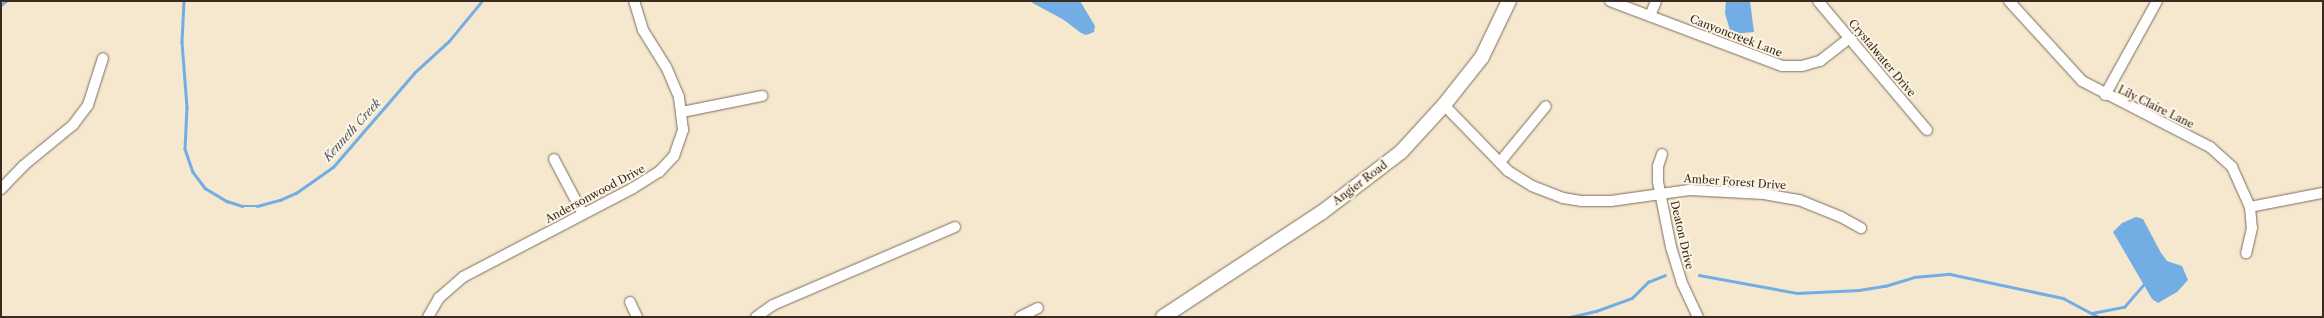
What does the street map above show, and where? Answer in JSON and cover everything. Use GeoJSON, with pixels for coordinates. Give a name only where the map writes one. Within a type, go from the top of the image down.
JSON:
{"type":"FeatureCollection","features":[{"type":"Feature","properties":{"kind":"street","name":"Andersonwood Drive"},"geometry":{"type":"LineString","coordinates":[[428,317],[439,298],[459,280],[652,178],[670,161],[681,140],[682,112],[674,82],[643,30],[634,1]]}},
{"type":"Feature","properties":{"kind":"street","name":"Angier Road"},"geometry":{"type":"LineString","coordinates":[[1163,317],[1288,236],[1370,178],[1401,152],[1444,105],[1482,57],[1509,1]]}},
{"type":"Feature","properties":{"kind":"street","name":"Canyoncreek Lane"},"geometry":{"type":"LineString","coordinates":[[1610,1],[1774,64],[1792,68],[1820,60],[1849,38]]}},
{"type":"Feature","properties":{"kind":"street"},"geometry":{"type":"LineString","coordinates":[[1650,16],[1656,1]]}},
{"type":"Feature","properties":{"kind":"street","name":"Crystalwater Drive"},"geometry":{"type":"LineString","coordinates":[[1818,1],[1927,130]]}},
{"type":"Feature","properties":{"kind":"street","name":"Lily Claire Lane"},"geometry":{"type":"LineString","coordinates":[[2009,1],[2082,81],[2105,95],[2210,147],[2232,167],[2250,207],[2252,228],[2246,253]]}},
{"type":"Feature","properties":{"kind":"street"},"geometry":{"type":"LineString","coordinates":[[2105,95],[2157,1]]}},
{"type":"Feature","properties":{"kind":"street"},"geometry":{"type":"LineString","coordinates":[[1,189],[23,166],[73,125],[88,105],[103,58]]}},
{"type":"Feature","properties":{"kind":"street"},"geometry":{"type":"LineString","coordinates":[[682,112],[762,96]]}},
{"type":"Feature","properties":{"kind":"street","name":"Amber Forest Drive"},"geometry":{"type":"LineString","coordinates":[[1444,105],[1500,162],[1532,186],[1563,198],[1581,202],[1611,201],[1689,190],[1785,196],[1841,216],[1861,228]]}},
{"type":"Feature","properties":{"kind":"street"},"geometry":{"type":"LineString","coordinates":[[1500,162],[1546,106]]}},
{"type":"Feature","properties":{"kind":"street","name":"Deaton Drive"},"geometry":{"type":"LineString","coordinates":[[1662,154],[1658,166],[1660,193],[1677,270],[1698,317]]}},
{"type":"Feature","properties":{"kind":"street"},"geometry":{"type":"LineString","coordinates":[[554,159],[583,214]]}},
{"type":"Feature","properties":{"kind":"street"},"geometry":{"type":"LineString","coordinates":[[2250,207],[2322,193]]}},
{"type":"Feature","properties":{"kind":"street"},"geometry":{"type":"LineString","coordinates":[[756,317],[773,305],[955,227]]}},
{"type":"Feature","properties":{"kind":"street"},"geometry":{"type":"LineString","coordinates":[[630,302],[637,317]]}},
{"type":"Feature","properties":{"kind":"street"},"geometry":{"type":"LineString","coordinates":[[1020,317],[1038,308]]}},
{"type":"Feature","properties":{"kind":"water"},"geometry":{"type":"Polygon","coordinates":[[[1029,1],[1080,1],[1095,26],[1094,32],[1086,35],[1081,33],[1064,20],[1029,1]]]}},
{"type":"Feature","properties":{"kind":"water"},"geometry":{"type":"Polygon","coordinates":[[[1726,1],[1750,1],[1754,32],[1731,34],[1725,13],[1726,1]]]}},
{"type":"Feature","properties":{"kind":"water"},"geometry":{"type":"Polygon","coordinates":[[[2136,217],[2143,219],[2161,253],[2167,261],[2182,266],[2188,280],[2177,292],[2158,303],[2152,299],[2113,232],[2122,223],[2136,217]]]}},
{"type":"Feature","properties":{"kind":"waterway","name":"Kenneth Creek"},"geometry":{"type":"LineString","coordinates":[[1,5],[6,1]]}},
{"type":"Feature","properties":{"kind":"waterway","name":"Kenneth Creek"},"geometry":{"type":"LineString","coordinates":[[184,1],[182,42],[187,107],[185,149],[193,172],[205,188],[227,201],[242,206],[257,206],[280,200],[296,193],[333,167],[414,73],[449,41],[482,1]]}},
{"type":"Feature","properties":{"kind":"waterway"},"geometry":{"type":"LineString","coordinates":[[1699,275],[1797,293],[1859,290],[1885,286],[1914,277],[1950,274],[2063,298],[2098,317]]}},
{"type":"Feature","properties":{"kind":"waterway"},"geometry":{"type":"LineString","coordinates":[[1570,317],[1596,311],[1632,298],[1648,282],[1665,275]]}},
{"type":"Feature","properties":{"kind":"waterway"},"geometry":{"type":"LineString","coordinates":[[2092,313],[2124,307],[2145,283]]}}]}
